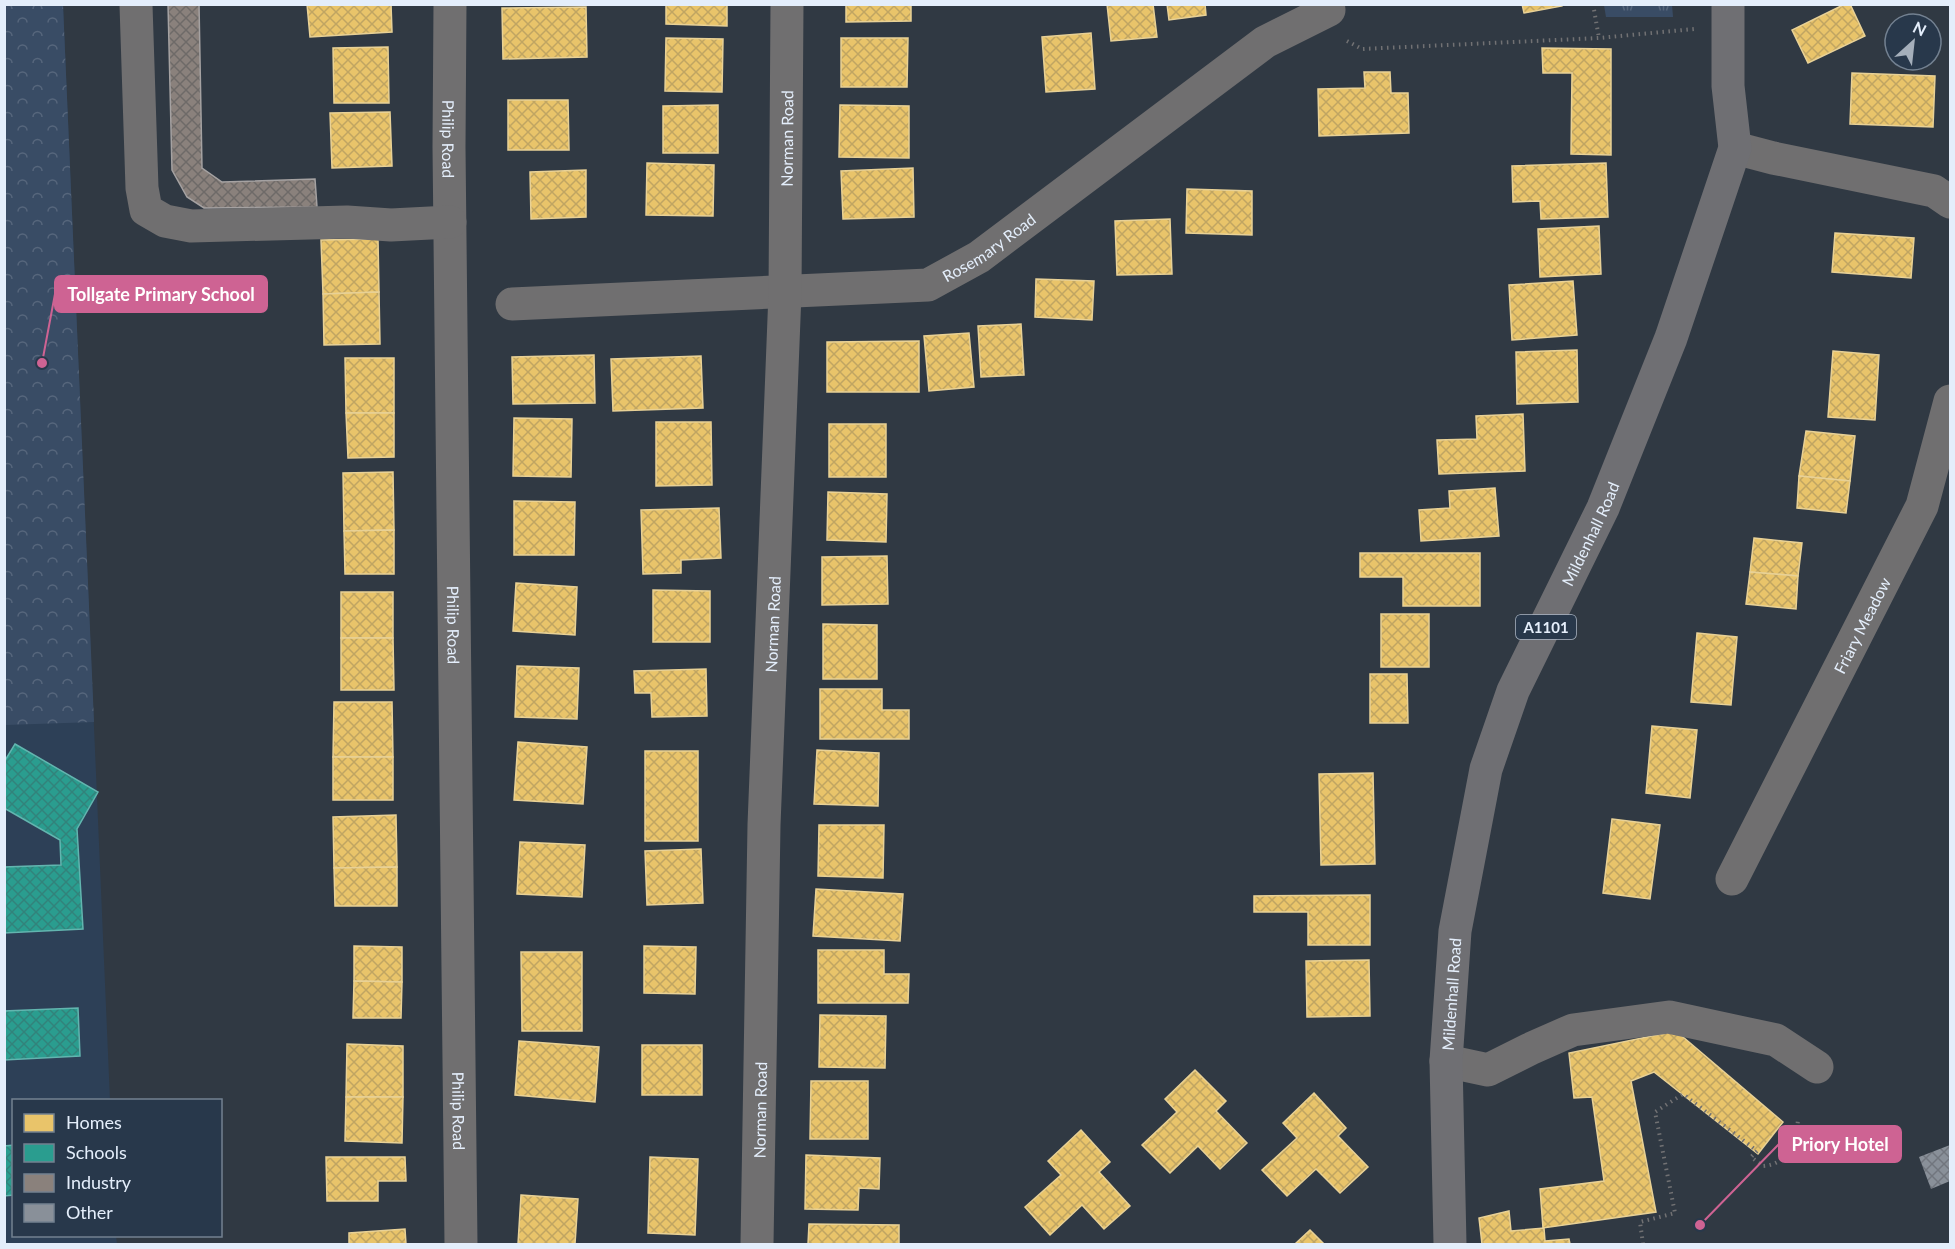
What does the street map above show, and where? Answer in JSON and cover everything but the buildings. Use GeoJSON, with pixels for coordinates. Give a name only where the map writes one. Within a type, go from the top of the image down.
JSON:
{"type":"FeatureCollection","features":[{"type":"Feature","properties":{"kind":"main road","name":"Mildenhall Road"},"geometry":{"type":"LineString","coordinates":[[1450,1245],[1446,1061],[1455,931],[1486,769],[1514,692],[1603,508],[1671,338],[1735,148],[1728,86],[1728,4]]}},
{"type":"Feature","properties":{"kind":"street"},"geometry":{"type":"LineString","coordinates":[[136,4],[142,188],[146,210],[165,221],[190,226],[346,222],[392,225],[450,222]]}},
{"type":"Feature","properties":{"kind":"street","name":"Philip Road"},"geometry":{"type":"LineString","coordinates":[[450,4],[450,222],[461,1245]]}},
{"type":"Feature","properties":{"kind":"street","name":"Norman Road"},"geometry":{"type":"LineString","coordinates":[[758,1245],[764,825],[785,293],[787,4]]}},
{"type":"Feature","properties":{"kind":"street","name":"Rosemary Road"},"geometry":{"type":"LineString","coordinates":[[512,304],[928,285],[979,257],[1265,42],[1319,16]]}},
{"type":"Feature","properties":{"kind":"street"},"geometry":{"type":"LineString","coordinates":[[1735,148],[1934,191],[1950,202]]}},
{"type":"Feature","properties":{"kind":"street","name":"Friary Meadow"},"geometry":{"type":"LineString","coordinates":[[1732,879],[1759,847],[1922,506],[1950,401]]}},
{"type":"Feature","properties":{"kind":"street"},"geometry":{"type":"LineString","coordinates":[[1446,1061],[1488,1070],[1530,1048],[1573,1030],[1669,1017],[1776,1040],[1817,1067]]}},
{"type":"Feature","properties":{"kind":"path"},"geometry":{"type":"LineString","coordinates":[[1593,4],[1599,38]]}},
{"type":"Feature","properties":{"kind":"path"},"geometry":{"type":"LineString","coordinates":[[1319,16],[1362,49],[1599,38],[1698,29]]}},
{"type":"Feature","properties":{"kind":"path"},"geometry":{"type":"LineString","coordinates":[[1643,1245],[1640,1222],[1675,1213],[1654,1112],[1683,1095],[1757,1151],[1751,1157],[1763,1166],[1772,1165],[1787,1156],[1797,1137],[1798,1118]]}},
{"type":"Feature","properties":{"kind":"shaded area"},"geometry":{"type":"Polygon","coordinates":[[[63,4],[110,1099],[12,1099],[12,1237],[116,1237],[117,1244],[5,1244],[4,5],[63,4]]]}},
{"type":"Feature","properties":{"kind":"green space"},"geometry":{"type":"Polygon","coordinates":[[[4,5],[63,5],[94,722],[5,725],[4,5]]]}},
{"type":"Feature","properties":{"kind":"green space"},"geometry":{"type":"Polygon","coordinates":[[[1604,5],[1672,5],[1673,17],[1606,17],[1604,5]]]}},
{"type":"Feature","properties":{"kind":"place","name":"Tollgate Primary School"},"geometry":{"type":"Point","coordinates":[42,363]}},
{"type":"Feature","properties":{"kind":"place","name":"Priory Hotel"},"geometry":{"type":"Point","coordinates":[1700,1225]}}]}
